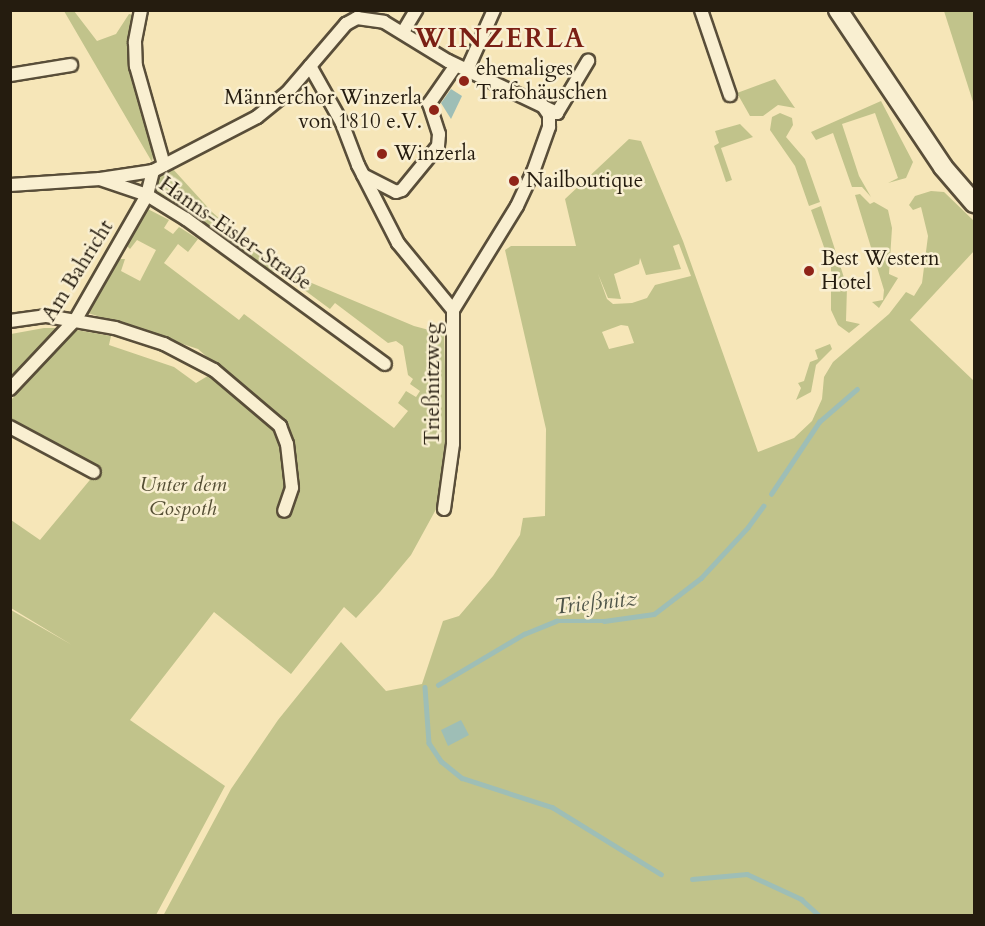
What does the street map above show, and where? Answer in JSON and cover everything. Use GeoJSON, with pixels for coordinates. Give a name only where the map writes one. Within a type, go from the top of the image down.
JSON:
{"type":"FeatureCollection","features":[{"type":"Feature","properties":{"kind":"street"},"geometry":{"type":"LineString","coordinates":[[141,10],[135,42],[136,66],[159,168]]}},
{"type":"Feature","properties":{"kind":"street"},"geometry":{"type":"LineString","coordinates":[[403,32],[416,10]]}},
{"type":"Feature","properties":{"kind":"street"},"geometry":{"type":"LineString","coordinates":[[362,174],[396,192],[402,190],[438,146],[439,134],[429,104],[461,67],[494,10]]}},
{"type":"Feature","properties":{"kind":"street"},"geometry":{"type":"LineString","coordinates":[[701,10],[730,95]]}},
{"type":"Feature","properties":{"kind":"street"},"geometry":{"type":"LineString","coordinates":[[838,10],[943,167],[975,203]]}},
{"type":"Feature","properties":{"kind":"street"},"geometry":{"type":"LineString","coordinates":[[100,179],[159,168],[256,117],[287,93],[346,24],[357,18],[373,18],[403,32],[461,67],[556,113],[588,62]]}},
{"type":"Feature","properties":{"kind":"street"},"geometry":{"type":"LineString","coordinates":[[10,75],[71,65]]}},
{"type":"Feature","properties":{"kind":"street"},"geometry":{"type":"LineString","coordinates":[[310,66],[346,130],[362,174],[402,249],[453,310]]}},
{"type":"Feature","properties":{"kind":"street","name":"Trießnitzweg"},"geometry":{"type":"LineString","coordinates":[[444,509],[453,444],[453,310],[512,214],[533,172],[549,127],[549,115],[542,105]]}},
{"type":"Feature","properties":{"kind":"street","name":"Am Bahricht"},"geometry":{"type":"LineString","coordinates":[[10,389],[76,319],[147,195],[159,168]]}},
{"type":"Feature","properties":{"kind":"street","name":"Hanns-Eisler-Straße"},"geometry":{"type":"LineString","coordinates":[[10,185],[100,179],[147,195],[186,219],[385,364]]}},
{"type":"Feature","properties":{"kind":"street"},"geometry":{"type":"LineString","coordinates":[[10,321],[47,316],[76,319],[164,344],[194,358],[280,426],[287,444],[292,488],[284,511]]}},
{"type":"Feature","properties":{"kind":"street"},"geometry":{"type":"LineString","coordinates":[[10,427],[94,472]]}},
{"type":"Feature","properties":{"kind":"green space"},"geometry":{"type":"Polygon","coordinates":[[[64,11],[74,11],[97,41],[116,34],[129,14],[134,15],[131,67],[154,150],[152,162],[64,11]]]}},
{"type":"Feature","properties":{"kind":"green space"},"geometry":{"type":"Polygon","coordinates":[[[944,11],[974,11],[974,105],[944,11]]]}},
{"type":"Feature","properties":{"kind":"green space"},"geometry":{"type":"Polygon","coordinates":[[[775,79],[795,108],[778,105],[763,116],[750,116],[737,93],[775,79]]]}},
{"type":"Feature","properties":{"kind":"green space"},"geometry":{"type":"Polygon","coordinates":[[[881,101],[913,162],[906,178],[888,183],[898,178],[875,113],[842,124],[859,176],[871,197],[862,187],[852,187],[833,133],[816,140],[811,132],[881,101]]]}},
{"type":"Feature","properties":{"kind":"green space"},"geometry":{"type":"Polygon","coordinates":[[[780,113],[792,118],[793,125],[786,137],[805,159],[820,202],[809,206],[795,166],[770,130],[772,117],[780,113]]]}},
{"type":"Feature","properties":{"kind":"green space"},"geometry":{"type":"Polygon","coordinates":[[[740,124],[753,137],[721,148],[732,180],[726,182],[714,146],[719,143],[715,131],[740,124]]]}},
{"type":"Feature","properties":{"kind":"green space"},"geometry":{"type":"Polygon","coordinates":[[[629,139],[641,141],[683,241],[758,452],[794,438],[812,421],[822,399],[824,377],[833,362],[889,314],[906,292],[914,296],[922,283],[928,236],[921,207],[913,210],[909,205],[915,196],[931,191],[944,192],[974,221],[974,251],[910,320],[974,381],[974,915],[163,916],[231,789],[278,720],[341,642],[386,691],[422,684],[443,621],[459,616],[493,576],[520,535],[523,518],[545,516],[546,429],[505,250],[511,246],[576,246],[565,199],[629,139]],[[679,244],[673,246],[681,269],[646,275],[640,258],[639,264],[614,274],[621,299],[608,298],[598,274],[607,299],[613,304],[632,303],[647,298],[655,285],[691,276],[679,244]],[[621,325],[602,332],[609,349],[634,343],[628,326],[621,325]]]}},
{"type":"Feature","properties":{"kind":"green space","name":"Unter dem Cospoth"},"geometry":{"type":"Polygon","coordinates":[[[172,168],[212,212],[262,256],[295,276],[414,326],[444,334],[447,436],[440,502],[411,555],[380,592],[356,618],[344,607],[291,674],[214,612],[130,720],[225,786],[156,915],[11,915],[11,610],[72,645],[11,608],[11,520],[40,540],[94,475],[11,433],[11,400],[76,330],[111,336],[109,345],[174,367],[196,383],[211,374],[278,428],[293,458],[290,431],[198,349],[88,313],[116,259],[125,259],[121,271],[140,281],[156,250],[137,240],[130,249],[124,243],[144,207],[169,220],[164,228],[173,234],[179,227],[198,239],[188,252],[178,244],[164,263],[239,320],[244,314],[394,428],[408,411],[398,403],[406,391],[416,397],[420,391],[410,384],[413,379],[408,375],[403,346],[396,341],[388,343],[335,303],[330,309],[276,269],[272,273],[174,201],[156,193],[157,174],[172,168]]]}},
{"type":"Feature","properties":{"kind":"green space"},"geometry":{"type":"Polygon","coordinates":[[[860,194],[870,204],[874,202],[888,210],[892,228],[889,274],[898,278],[879,308],[872,302],[883,300],[884,290],[855,195],[860,194]]]}},
{"type":"Feature","properties":{"kind":"green space"},"geometry":{"type":"Polygon","coordinates":[[[821,206],[847,287],[846,321],[860,324],[849,333],[838,325],[831,310],[831,267],[811,210],[821,206]]]}},
{"type":"Feature","properties":{"kind":"green space"},"geometry":{"type":"Polygon","coordinates":[[[44,328],[63,328],[11,385],[11,334],[44,328]]]}},
{"type":"Feature","properties":{"kind":"green space"},"geometry":{"type":"Polygon","coordinates":[[[830,344],[832,349],[816,365],[811,392],[796,400],[801,388],[798,383],[804,381],[810,362],[818,359],[815,350],[830,344]]]}},
{"type":"Feature","properties":{"kind":"water"},"geometry":{"type":"Polygon","coordinates":[[[451,89],[462,96],[451,119],[441,103],[451,89]]]}},
{"type":"Feature","properties":{"kind":"water"},"geometry":{"type":"Polygon","coordinates":[[[461,720],[469,735],[448,746],[441,730],[461,720]]]}},
{"type":"Feature","properties":{"kind":"waterway","name":"Trießnitz"},"geometry":{"type":"LineString","coordinates":[[771,494],[819,422],[857,389]]}},
{"type":"Feature","properties":{"kind":"waterway","name":"Trießnitz"},"geometry":{"type":"LineString","coordinates":[[438,685],[524,634],[556,621],[604,621],[654,614],[701,578],[748,527],[763,506]]}},
{"type":"Feature","properties":{"kind":"waterway","name":"Trießnitz"},"geometry":{"type":"LineString","coordinates":[[425,687],[429,743],[441,761],[462,778],[552,807],[661,874]]}},
{"type":"Feature","properties":{"kind":"waterway","name":"Trießnitz"},"geometry":{"type":"LineString","coordinates":[[692,879],[747,874],[801,899],[820,916]]}},
{"type":"Feature","properties":{"kind":"place","name":"ehemaliges Trafohäuschen"},"geometry":{"type":"Point","coordinates":[464,81]}},
{"type":"Feature","properties":{"kind":"place","name":"Männerchor Winzerla von 1810 e.V."},"geometry":{"type":"Point","coordinates":[434,110]}},
{"type":"Feature","properties":{"kind":"place","name":"Winzerla"},"geometry":{"type":"Point","coordinates":[382,154]}},
{"type":"Feature","properties":{"kind":"place","name":"Nailboutique"},"geometry":{"type":"Point","coordinates":[514,181]}},
{"type":"Feature","properties":{"kind":"place","name":"Best Western Hotel"},"geometry":{"type":"Point","coordinates":[809,271]}},
{"type":"Feature","properties":{"kind":"district","name":"WINZERLA"},"geometry":{"type":"Point","coordinates":[500,39]}}]}
